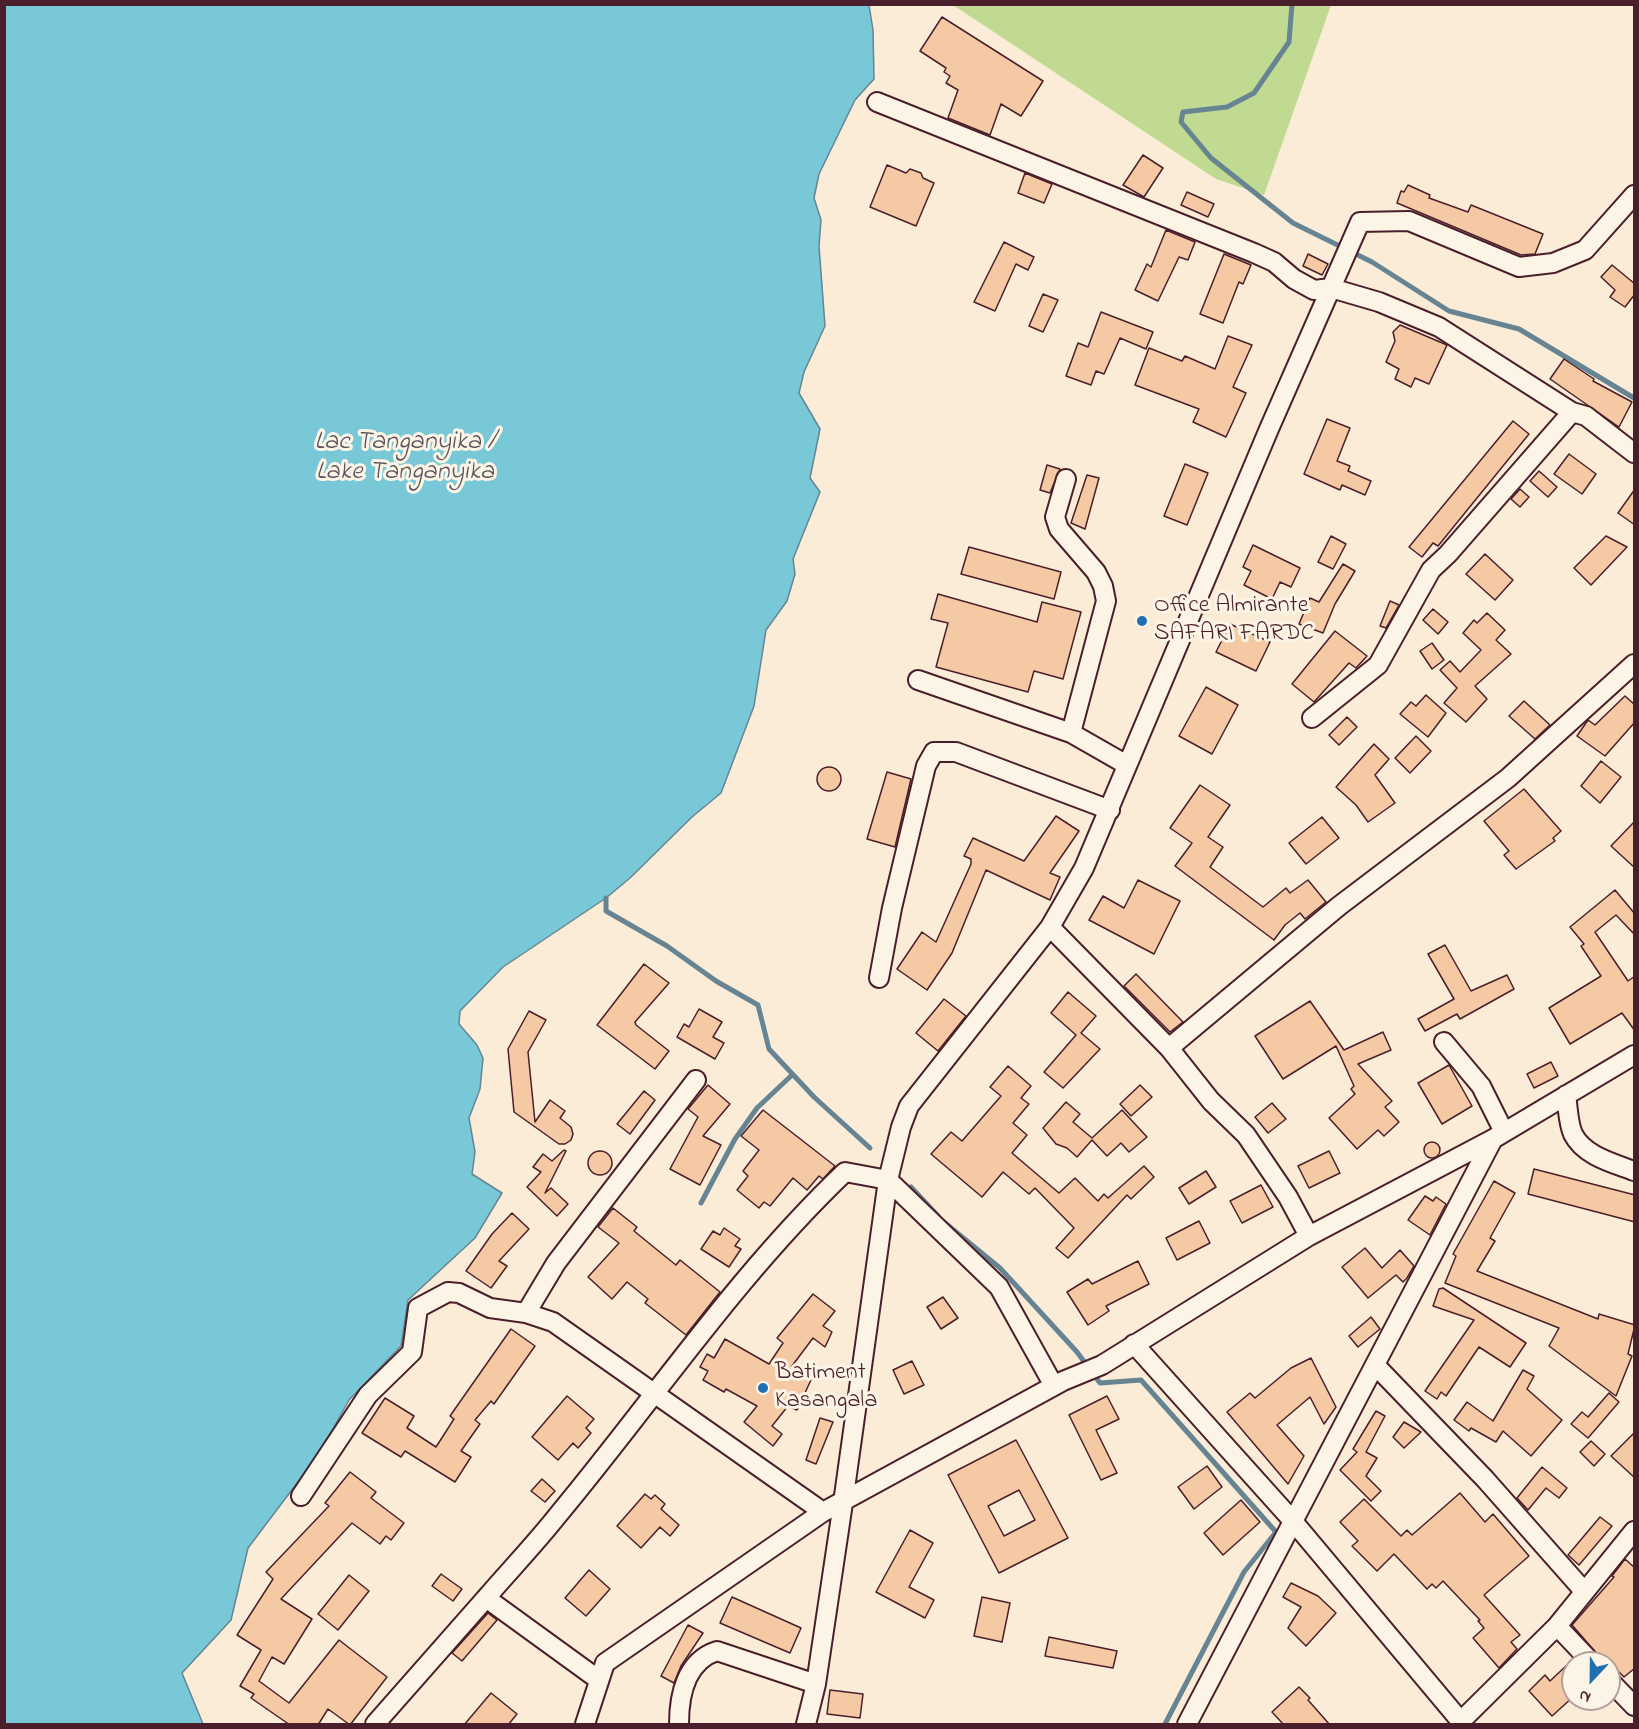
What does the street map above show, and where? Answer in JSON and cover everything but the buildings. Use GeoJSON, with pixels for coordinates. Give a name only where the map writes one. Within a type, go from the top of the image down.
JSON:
{"type":"FeatureCollection","features":[{"type":"Feature","properties":{"kind":"street"},"geometry":{"type":"LineString","coordinates":[[877,102],[1254,253],[1274,262],[1294,279],[1314,290],[1333,283],[1439,327],[1572,412],[1586,416],[1635,453]]}},
{"type":"Feature","properties":{"kind":"street"},"geometry":{"type":"LineString","coordinates":[[806,1725],[816,1684],[888,1180],[909,1106],[1050,927],[1084,868],[1348,245],[1360,222],[1409,221],[1519,267],[1553,263],[1585,250],[1635,195]]}},
{"type":"Feature","properties":{"kind":"street"},"geometry":{"type":"LineString","coordinates":[[1312,718],[1378,665],[1431,570],[1448,554],[1572,412]]}},
{"type":"Feature","properties":{"kind":"street"},"geometry":{"type":"LineString","coordinates":[[1066,479],[1055,518],[1059,529],[1096,572],[1103,586],[1106,601],[1071,733]]}},
{"type":"Feature","properties":{"kind":"street"},"geometry":{"type":"LineString","coordinates":[[1169,1048],[1339,906],[1508,778],[1635,664]]}},
{"type":"Feature","properties":{"kind":"street"},"geometry":{"type":"LineString","coordinates":[[918,680],[1071,733],[1127,765]]}},
{"type":"Feature","properties":{"kind":"street"},"geometry":{"type":"LineString","coordinates":[[879,978],[892,908],[926,766],[934,752],[956,752],[1110,810]]}},
{"type":"Feature","properties":{"kind":"street"},"geometry":{"type":"LineString","coordinates":[[1050,927],[1169,1048],[1211,1101],[1246,1135],[1288,1197],[1309,1236]]}},
{"type":"Feature","properties":{"kind":"street"},"geometry":{"type":"LineString","coordinates":[[1187,1725],[1292,1520],[1498,1135],[1481,1086],[1444,1042]]}},
{"type":"Feature","properties":{"kind":"street"},"geometry":{"type":"LineString","coordinates":[[585,1725],[605,1663],[824,1512],[1058,1384],[1102,1365],[1309,1236],[1498,1135],[1635,1055]]}},
{"type":"Feature","properties":{"kind":"street"},"geometry":{"type":"LineString","coordinates":[[526,1313],[556,1263],[696,1080]]}},
{"type":"Feature","properties":{"kind":"street"},"geometry":{"type":"LineString","coordinates":[[1566,1095],[1573,1134],[1599,1158],[1635,1171]]}},
{"type":"Feature","properties":{"kind":"street"},"geometry":{"type":"LineString","coordinates":[[375,1725],[559,1515],[654,1391],[796,1219],[844,1173],[888,1180],[999,1287],[1058,1384]]}},
{"type":"Feature","properties":{"kind":"street"},"geometry":{"type":"LineString","coordinates":[[301,1496],[368,1395],[412,1352],[418,1308],[448,1292],[459,1293],[490,1308],[526,1313],[553,1322],[824,1512]]}},
{"type":"Feature","properties":{"kind":"street"},"geometry":{"type":"LineString","coordinates":[[1134,1344],[1292,1520],[1462,1723],[1557,1626],[1584,1590],[1631,1542]]}},
{"type":"Feature","properties":{"kind":"street"},"geometry":{"type":"LineString","coordinates":[[1376,1366],[1477,1471],[1584,1590]]}},
{"type":"Feature","properties":{"kind":"street"},"geometry":{"type":"LineString","coordinates":[[486,1598],[599,1680]]}},
{"type":"Feature","properties":{"kind":"street"},"geometry":{"type":"LineString","coordinates":[[1557,1626],[1581,1651]]}},
{"type":"Feature","properties":{"kind":"street"},"geometry":{"type":"LineString","coordinates":[[679,1725],[681,1688],[707,1655],[717,1651],[816,1684]]}},
{"type":"Feature","properties":{"kind":"street"},"geometry":{"type":"LineString","coordinates":[[1621,1692],[1635,1706]]}},
{"type":"Feature","properties":{"kind":"green space"},"geometry":{"type":"Polygon","coordinates":[[[953,5],[1331,5],[1264,195],[1216,179],[953,5]]]}},
{"type":"Feature","properties":{"kind":"water","name":"Lac Tanganyika / Lake Tanganyika"},"geometry":{"type":"Polygon","coordinates":[[[5,5],[869,5],[873,30],[874,79],[855,100],[819,174],[814,198],[821,220],[819,246],[825,326],[804,372],[799,393],[820,429],[810,478],[820,492],[793,559],[795,574],[787,601],[766,630],[754,706],[721,793],[692,817],[630,878],[606,898],[503,967],[460,1011],[459,1024],[477,1045],[483,1058],[480,1089],[469,1118],[475,1152],[472,1174],[502,1193],[475,1238],[408,1300],[401,1346],[349,1400],[319,1454],[248,1548],[231,1620],[182,1673],[203,1724],[5,1724],[5,5]]]}},
{"type":"Feature","properties":{"kind":"waterway"},"geometry":{"type":"LineString","coordinates":[[1292,4],[1289,42],[1254,93],[1227,107],[1183,112],[1181,122],[1211,158],[1293,223],[1372,262],[1449,311],[1519,329],[1634,398]]}},
{"type":"Feature","properties":{"kind":"waterway"},"geometry":{"type":"LineString","coordinates":[[606,898],[606,911],[667,946],[716,981],[758,1005],[769,1049],[814,1097],[870,1148]]}},
{"type":"Feature","properties":{"kind":"waterway"},"geometry":{"type":"LineString","coordinates":[[701,1203],[735,1139],[757,1108],[792,1075]]}},
{"type":"Feature","properties":{"kind":"waterway"},"geometry":{"type":"LineString","coordinates":[[911,1187],[938,1216]]}},
{"type":"Feature","properties":{"kind":"waterway"},"geometry":{"type":"LineString","coordinates":[[945,1223],[1000,1268],[1077,1352],[1100,1383],[1141,1380],[1276,1532],[1244,1572],[1165,1724]]}},
{"type":"Feature","properties":{"kind":"place","name":"Office Almirante SAFARI FARDC"},"geometry":{"type":"Point","coordinates":[1142,621]}},
{"type":"Feature","properties":{"kind":"place","name":"Batiment Kasangala"},"geometry":{"type":"Point","coordinates":[763,1388]}}]}
